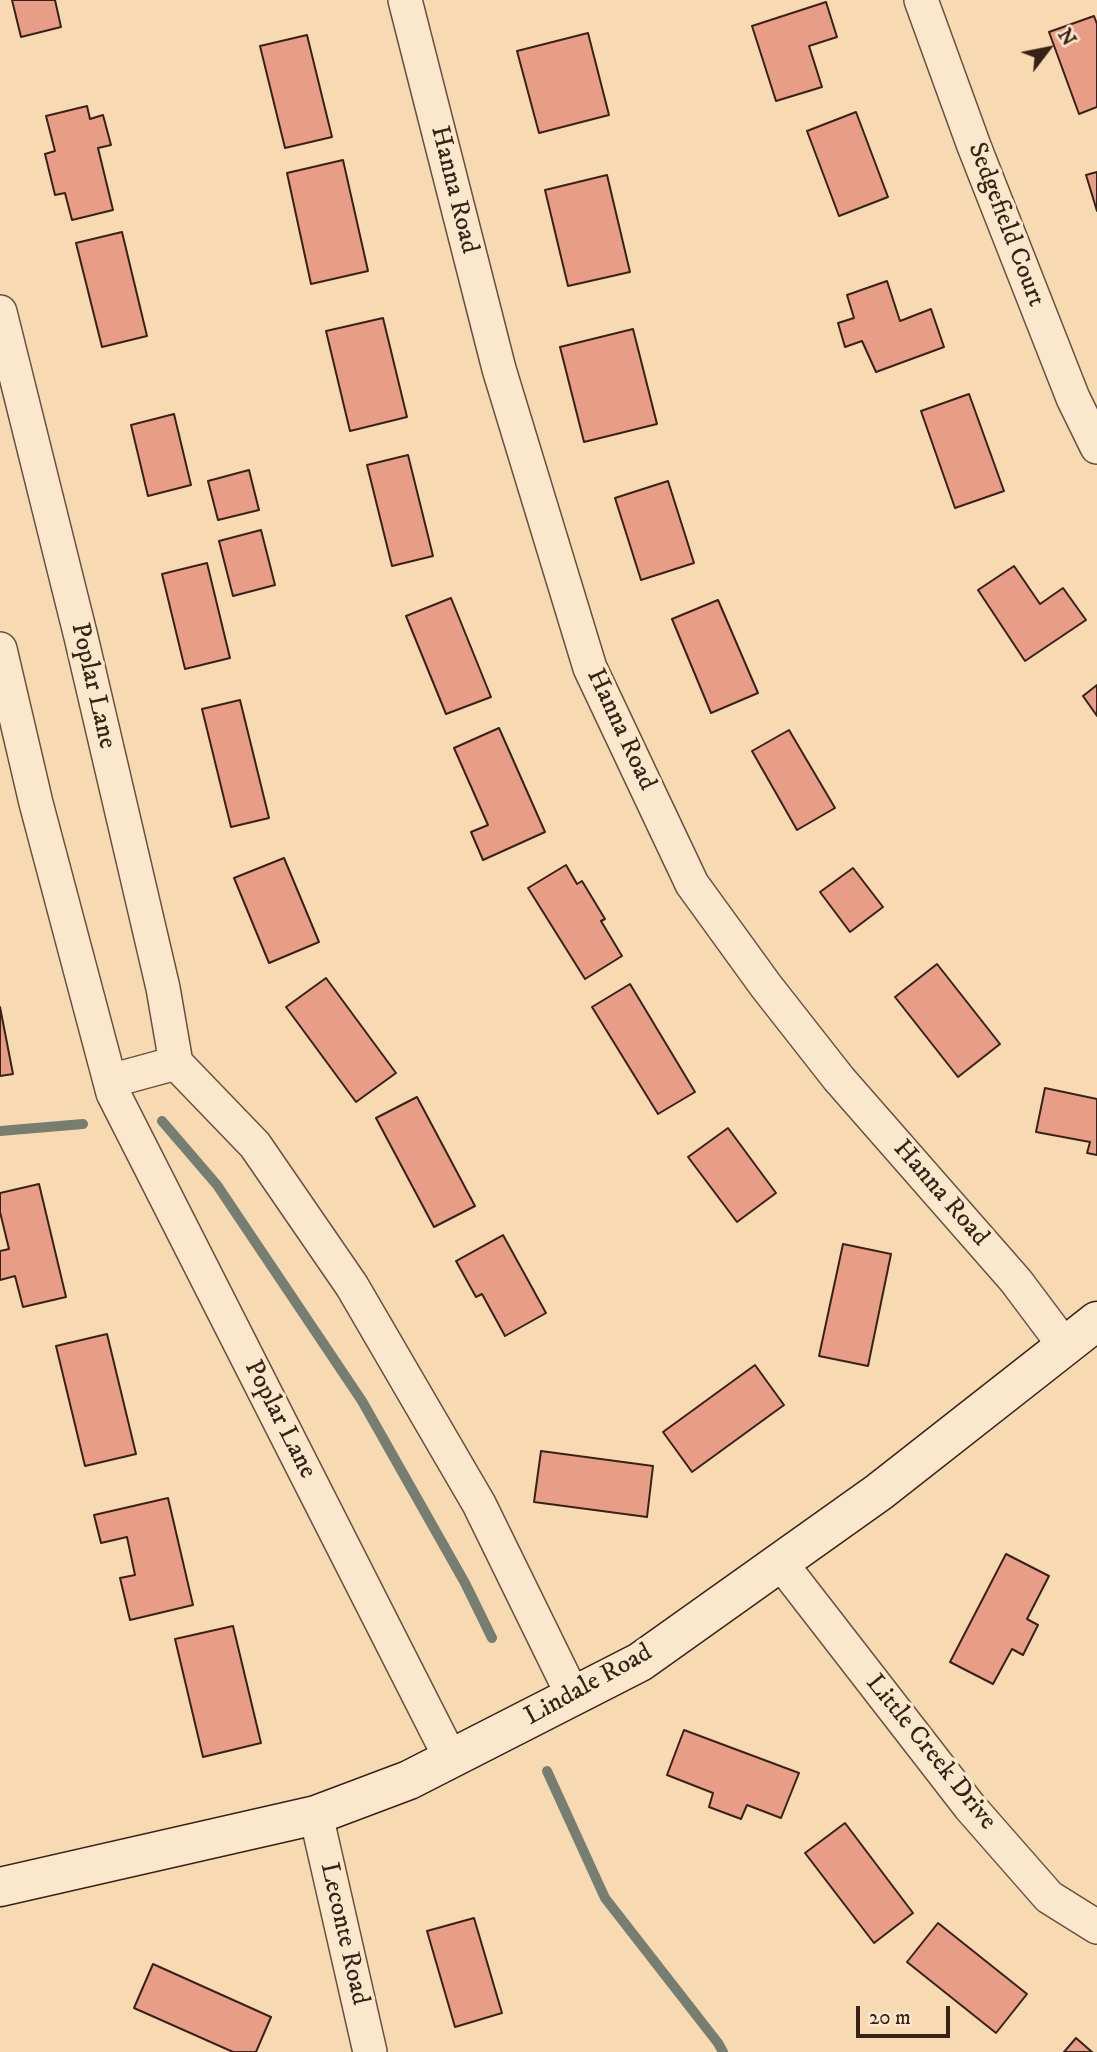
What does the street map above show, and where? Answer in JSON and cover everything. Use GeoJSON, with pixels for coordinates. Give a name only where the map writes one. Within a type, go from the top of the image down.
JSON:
{"type":"FeatureCollection","features":[{"type":"Feature","properties":{"kind":"street","name":"Hanna Road"},"geometry":{"type":"LineString","coordinates":[[405,0],[499,369],[590,668],[692,884],[766,986],[839,1079],[1016,1280],[1064,1346]]}},
{"type":"Feature","properties":{"kind":"street","name":"Sedgefield Court"},"geometry":{"type":"LineString","coordinates":[[921,0],[974,146],[1073,398],[1097,447]]}},
{"type":"Feature","properties":{"kind":"street","name":"Poplar Lane"},"geometry":{"type":"LineString","coordinates":[[0,312],[160,974],[176,1063]]}},
{"type":"Feature","properties":{"kind":"street","name":"Poplar Lane"},"geometry":{"type":"LineString","coordinates":[[0,649],[36,803],[113,1093],[451,1759]]}},
{"type":"Feature","properties":{"kind":"street"},"geometry":{"type":"LineString","coordinates":[[110,1081],[176,1063],[255,1145],[352,1286],[479,1504],[573,1696]]}},
{"type":"Feature","properties":{"kind":"street","name":"Lindale Road"},"geometry":{"type":"LineString","coordinates":[[0,1887],[316,1815],[409,1780],[640,1662],[879,1492],[1097,1321]]}},
{"type":"Feature","properties":{"kind":"street","name":"Little Creek Drive"},"geometry":{"type":"LineString","coordinates":[[780,1562],[970,1807],[1049,1896],[1097,1927]]}},
{"type":"Feature","properties":{"kind":"street","name":"Leconte Road"},"geometry":{"type":"LineString","coordinates":[[316,1815],[370,2052]]}},
{"type":"Feature","properties":{"kind":"building"},"geometry":{"type":"Polygon","coordinates":[[[12,0],[55,0],[61,27],[21,37],[12,0]]]}},
{"type":"Feature","properties":{"kind":"building"},"geometry":{"type":"Polygon","coordinates":[[[826,2],[837,37],[809,46],[822,87],[776,101],[752,26],[826,2]]]}},
{"type":"Feature","properties":{"kind":"building"},"geometry":{"type":"Polygon","coordinates":[[[1094,16],[1097,24],[1097,107],[1079,114],[1049,32],[1094,16]]]}},
{"type":"Feature","properties":{"kind":"building"},"geometry":{"type":"Polygon","coordinates":[[[588,33],[609,115],[539,133],[517,51],[588,33]]]}},
{"type":"Feature","properties":{"kind":"building"},"geometry":{"type":"Polygon","coordinates":[[[307,35],[332,137],[285,148],[260,46],[307,35]]]}},
{"type":"Feature","properties":{"kind":"building"},"geometry":{"type":"Polygon","coordinates":[[[87,106],[90,119],[103,115],[111,145],[98,148],[113,210],[72,220],[65,193],[55,195],[45,154],[55,151],[46,116],[87,106]]]}},
{"type":"Feature","properties":{"kind":"building"},"geometry":{"type":"Polygon","coordinates":[[[856,112],[888,197],[839,216],[807,131],[856,112]]]}},
{"type":"Feature","properties":{"kind":"building"},"geometry":{"type":"Polygon","coordinates":[[[343,160],[368,271],[311,284],[287,173],[343,160]]]}},
{"type":"Feature","properties":{"kind":"building"},"geometry":{"type":"Polygon","coordinates":[[[1097,172],[1097,211],[1086,175],[1097,172]]]}},
{"type":"Feature","properties":{"kind":"building"},"geometry":{"type":"Polygon","coordinates":[[[607,175],[630,272],[568,286],[545,190],[607,175]]]}},
{"type":"Feature","properties":{"kind":"building"},"geometry":{"type":"Polygon","coordinates":[[[122,232],[147,336],[102,347],[76,243],[122,232]]]}},
{"type":"Feature","properties":{"kind":"building"},"geometry":{"type":"Polygon","coordinates":[[[887,281],[900,321],[931,309],[944,347],[876,372],[862,341],[845,347],[838,323],[854,318],[847,295],[887,281]]]}},
{"type":"Feature","properties":{"kind":"building"},"geometry":{"type":"Polygon","coordinates":[[[383,318],[407,417],[350,431],[326,331],[383,318]]]}},
{"type":"Feature","properties":{"kind":"building"},"geometry":{"type":"Polygon","coordinates":[[[633,329],[657,424],[584,442],[560,347],[633,329]]]}},
{"type":"Feature","properties":{"kind":"building"},"geometry":{"type":"Polygon","coordinates":[[[969,394],[1004,491],[955,508],[921,411],[969,394]]]}},
{"type":"Feature","properties":{"kind":"building"},"geometry":{"type":"Polygon","coordinates":[[[174,414],[191,485],[148,496],[131,425],[174,414]]]}},
{"type":"Feature","properties":{"kind":"building"},"geometry":{"type":"Polygon","coordinates":[[[408,455],[433,556],[392,566],[367,465],[408,455]]]}},
{"type":"Feature","properties":{"kind":"building"},"geometry":{"type":"Polygon","coordinates":[[[249,470],[259,510],[218,520],[208,481],[249,470]]]}},
{"type":"Feature","properties":{"kind":"building"},"geometry":{"type":"Polygon","coordinates":[[[668,481],[694,563],[641,580],[615,498],[668,481]]]}},
{"type":"Feature","properties":{"kind":"building"},"geometry":{"type":"Polygon","coordinates":[[[261,530],[275,585],[233,596],[219,541],[261,530]]]}},
{"type":"Feature","properties":{"kind":"building"},"geometry":{"type":"Polygon","coordinates":[[[207,563],[230,658],[185,669],[162,574],[207,563]]]}},
{"type":"Feature","properties":{"kind":"building"},"geometry":{"type":"Polygon","coordinates":[[[1014,566],[1040,604],[1063,588],[1086,620],[1025,661],[978,590],[1014,566]]]}},
{"type":"Feature","properties":{"kind":"building"},"geometry":{"type":"Polygon","coordinates":[[[451,598],[491,697],[446,714],[406,616],[451,598]]]}},
{"type":"Feature","properties":{"kind":"building"},"geometry":{"type":"Polygon","coordinates":[[[718,600],[758,693],[711,713],[672,619],[718,600]]]}},
{"type":"Feature","properties":{"kind":"building"},"geometry":{"type":"Polygon","coordinates":[[[1097,685],[1097,716],[1083,696],[1097,685]]]}},
{"type":"Feature","properties":{"kind":"building"},"geometry":{"type":"Polygon","coordinates":[[[240,700],[269,818],[231,827],[202,709],[240,700]]]}},
{"type":"Feature","properties":{"kind":"building"},"geometry":{"type":"Polygon","coordinates":[[[499,728],[545,832],[483,860],[471,832],[488,825],[454,748],[499,728]]]}},
{"type":"Feature","properties":{"kind":"building"},"geometry":{"type":"Polygon","coordinates":[[[789,730],[835,808],[797,830],[752,751],[789,730]]]}},
{"type":"Feature","properties":{"kind":"building"},"geometry":{"type":"Polygon","coordinates":[[[284,858],[319,942],[269,963],[234,878],[284,858]]]}},
{"type":"Feature","properties":{"kind":"building"},"geometry":{"type":"Polygon","coordinates":[[[566,865],[577,884],[582,881],[605,919],[601,921],[622,956],[585,979],[528,888],[566,865]]]}},
{"type":"Feature","properties":{"kind":"building"},"geometry":{"type":"Polygon","coordinates":[[[853,868],[883,907],[850,932],[820,892],[853,868]]]}},
{"type":"Feature","properties":{"kind":"building"},"geometry":{"type":"Polygon","coordinates":[[[937,964],[1000,1044],[958,1077],[895,997],[937,964]]]}},
{"type":"Feature","properties":{"kind":"building"},"geometry":{"type":"Polygon","coordinates":[[[326,978],[396,1073],[356,1102],[286,1007],[326,978]]]}},
{"type":"Feature","properties":{"kind":"building"},"geometry":{"type":"Polygon","coordinates":[[[630,984],[695,1092],[658,1114],[592,1007],[630,984]]]}},
{"type":"Feature","properties":{"kind":"building"},"geometry":{"type":"Polygon","coordinates":[[[0,1007],[13,1074],[0,1076],[0,1007]]]}},
{"type":"Feature","properties":{"kind":"building"},"geometry":{"type":"Polygon","coordinates":[[[1045,1088],[1097,1099],[1097,1155],[1087,1153],[1090,1142],[1036,1132],[1045,1088]]]}},
{"type":"Feature","properties":{"kind":"building"},"geometry":{"type":"Polygon","coordinates":[[[417,1097],[475,1206],[434,1227],[376,1118],[417,1097]]]}},
{"type":"Feature","properties":{"kind":"building"},"geometry":{"type":"Polygon","coordinates":[[[728,1128],[776,1193],[737,1222],[688,1157],[728,1128]]]}},
{"type":"Feature","properties":{"kind":"building"},"geometry":{"type":"Polygon","coordinates":[[[39,1184],[66,1297],[23,1307],[15,1276],[0,1280],[0,1251],[9,1249],[0,1212],[0,1193],[39,1184]]]}},
{"type":"Feature","properties":{"kind":"building"},"geometry":{"type":"Polygon","coordinates":[[[503,1235],[546,1313],[505,1336],[482,1294],[476,1297],[456,1261],[503,1235]]]}},
{"type":"Feature","properties":{"kind":"building"},"geometry":{"type":"Polygon","coordinates":[[[843,1244],[891,1254],[868,1366],[819,1356],[843,1244]]]}},
{"type":"Feature","properties":{"kind":"building"},"geometry":{"type":"Polygon","coordinates":[[[107,1334],[136,1454],[85,1466],[56,1346],[107,1334]]]}},
{"type":"Feature","properties":{"kind":"building"},"geometry":{"type":"Polygon","coordinates":[[[755,1365],[784,1405],[692,1472],[663,1432],[755,1365]]]}},
{"type":"Feature","properties":{"kind":"building"},"geometry":{"type":"Polygon","coordinates":[[[541,1451],[653,1466],[647,1517],[534,1502],[541,1451]]]}},
{"type":"Feature","properties":{"kind":"building"},"geometry":{"type":"Polygon","coordinates":[[[168,1498],[193,1605],[130,1620],[120,1578],[135,1575],[127,1537],[101,1543],[94,1515],[168,1498]]]}},
{"type":"Feature","properties":{"kind":"building"},"geometry":{"type":"Polygon","coordinates":[[[1006,1554],[1049,1576],[1027,1619],[1038,1625],[1023,1655],[1012,1649],[993,1684],[950,1662],[1006,1554]]]}},
{"type":"Feature","properties":{"kind":"building"},"geometry":{"type":"Polygon","coordinates":[[[233,1626],[261,1743],[203,1757],[175,1639],[233,1626]]]}},
{"type":"Feature","properties":{"kind":"building"},"geometry":{"type":"Polygon","coordinates":[[[684,1730],[799,1773],[781,1818],[747,1805],[741,1819],[709,1807],[713,1793],[667,1775],[684,1730]]]}},
{"type":"Feature","properties":{"kind":"building"},"geometry":{"type":"Polygon","coordinates":[[[845,1823],[913,1913],[874,1943],[805,1853],[845,1823]]]}},
{"type":"Feature","properties":{"kind":"building"},"geometry":{"type":"Polygon","coordinates":[[[474,1918],[502,2013],[455,2027],[427,1931],[474,1918]]]}},
{"type":"Feature","properties":{"kind":"building"},"geometry":{"type":"Polygon","coordinates":[[[938,1923],[1027,1994],[996,2033],[907,1962],[938,1923]]]}},
{"type":"Feature","properties":{"kind":"building"},"geometry":{"type":"Polygon","coordinates":[[[153,1964],[271,2017],[256,2052],[233,2052],[134,2008],[153,1964]]]}},
{"type":"Feature","properties":{"kind":"building"},"geometry":{"type":"Polygon","coordinates":[[[1076,2038],[1092,2052],[1064,2052],[1076,2038]]]}},
{"type":"Feature","properties":{"kind":"waterway"},"geometry":{"type":"LineString","coordinates":[[162,1121],[217,1185],[362,1401],[465,1583],[492,1638]]}},
{"type":"Feature","properties":{"kind":"waterway"},"geometry":{"type":"LineString","coordinates":[[0,1131],[83,1124]]}},
{"type":"Feature","properties":{"kind":"waterway"},"geometry":{"type":"LineString","coordinates":[[547,1771],[605,1898],[723,2052]]}}]}
